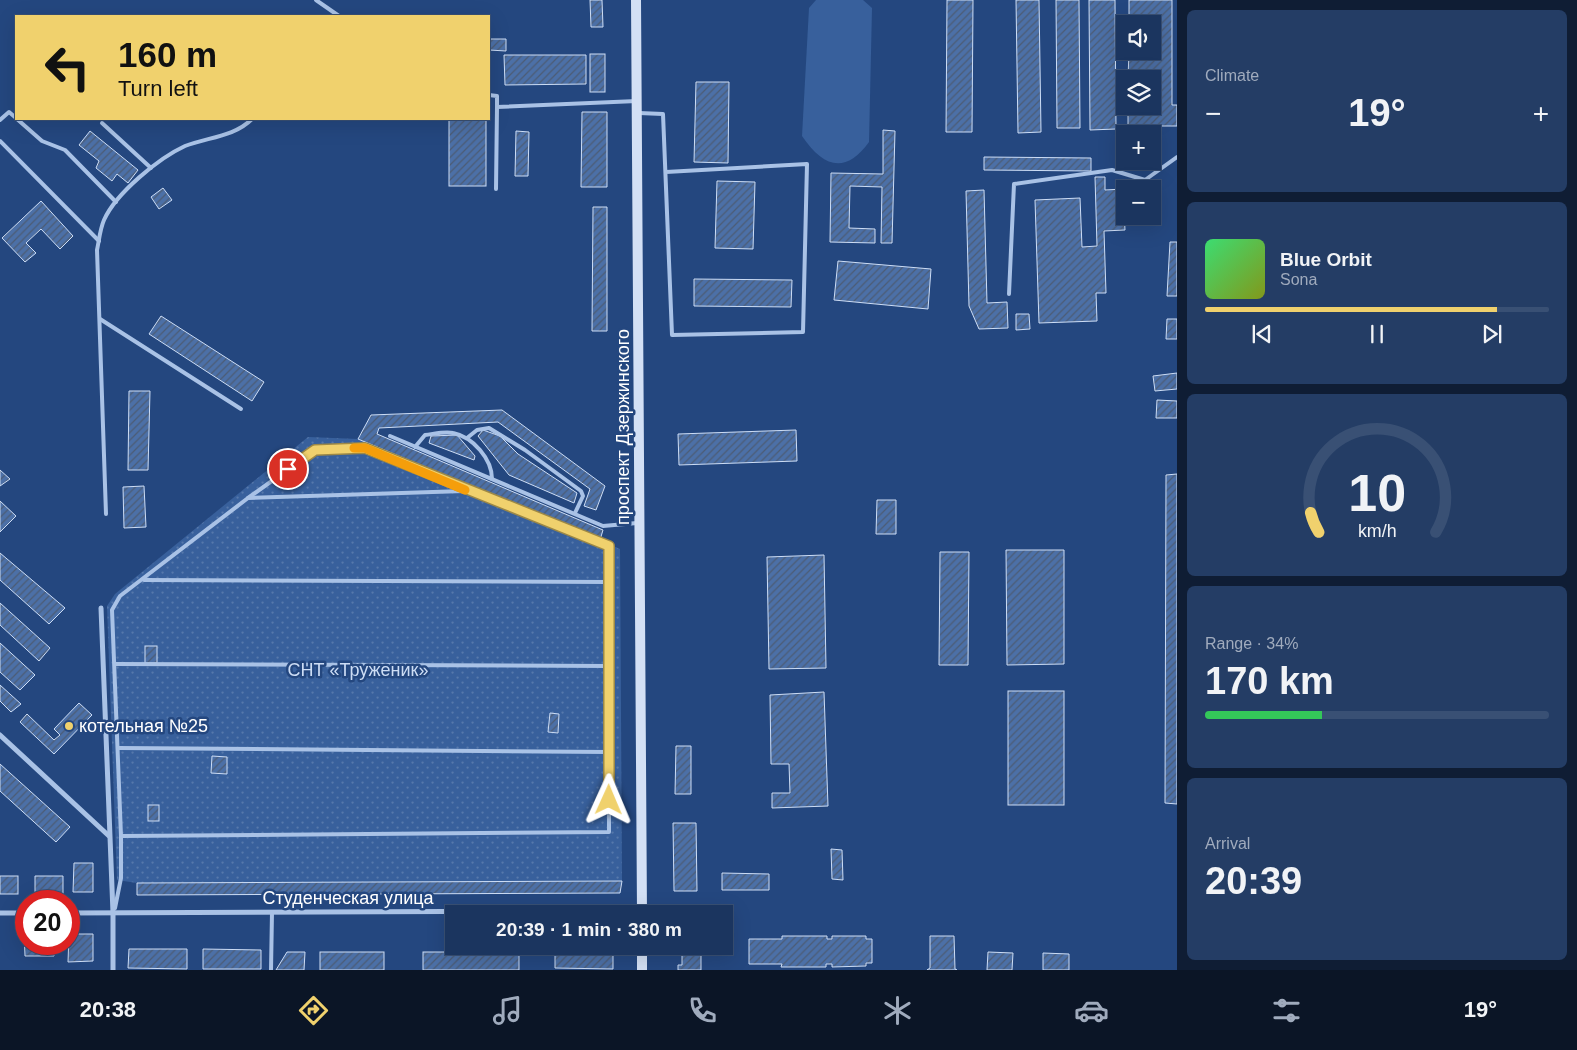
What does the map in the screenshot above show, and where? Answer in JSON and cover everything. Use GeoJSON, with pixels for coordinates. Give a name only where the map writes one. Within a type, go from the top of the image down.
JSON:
{"type":"FeatureCollection","features":[{"type":"Feature","properties":{"kind":"main road","name":"проспект Дзержинского"},"geometry":{"type":"LineString","coordinates":[[636,0],[642,905]]}},
{"type":"Feature","properties":{"kind":"main road"},"geometry":{"type":"LineString","coordinates":[[642,955],[642,970]]}},
{"type":"Feature","properties":{"kind":"street"},"geometry":{"type":"LineString","coordinates":[[101,608],[113,913],[113,970]]}},
{"type":"Feature","properties":{"kind":"street"},"geometry":{"type":"LineString","coordinates":[[0,734],[109,836]]}},
{"type":"Feature","properties":{"kind":"street","name":"Студенческая улица"},"geometry":{"type":"LineString","coordinates":[[80,913],[445,912]]}},
{"type":"Feature","properties":{"kind":"street"},"geometry":{"type":"LineString","coordinates":[[0,913],[15,913]]}},
{"type":"Feature","properties":{"kind":"lane"},"geometry":{"type":"LineString","coordinates":[[316,0],[338,15]]}},
{"type":"Feature","properties":{"kind":"lane"},"geometry":{"type":"LineString","coordinates":[[490,95],[497,96],[496,189]]}},
{"type":"Feature","properties":{"kind":"lane"},"geometry":{"type":"LineString","coordinates":[[497,107],[637,101]]}},
{"type":"Feature","properties":{"kind":"lane"},"geometry":{"type":"LineString","coordinates":[[0,120],[8,112],[15,118]]}},
{"type":"Feature","properties":{"kind":"lane"},"geometry":{"type":"LineString","coordinates":[[637,113],[663,114],[672,334],[803,332],[807,164],[666,172]]}},
{"type":"Feature","properties":{"kind":"lane"},"geometry":{"type":"LineString","coordinates":[[17,120],[42,141],[65,150],[116,202]]}},
{"type":"Feature","properties":{"kind":"lane"},"geometry":{"type":"LineString","coordinates":[[106,514],[97,250],[103,221],[116,202],[158,162],[186,146],[223,136],[250,120]]}},
{"type":"Feature","properties":{"kind":"lane"},"geometry":{"type":"LineString","coordinates":[[102,123],[151,168]]}},
{"type":"Feature","properties":{"kind":"lane"},"geometry":{"type":"LineString","coordinates":[[0,141],[99,242]]}},
{"type":"Feature","properties":{"kind":"lane"},"geometry":{"type":"LineString","coordinates":[[1009,294],[1014,184],[1112,170],[1145,180],[1177,157]]}},
{"type":"Feature","properties":{"kind":"lane"},"geometry":{"type":"LineString","coordinates":[[100,319],[241,409]]}},
{"type":"Feature","properties":{"kind":"lane"},"geometry":{"type":"LineString","coordinates":[[467,438],[477,430],[489,428],[525,450],[581,491],[583,496],[575,513]]}},
{"type":"Feature","properties":{"kind":"lane"},"geometry":{"type":"LineString","coordinates":[[415,447],[425,435],[452,433],[467,438],[487,458],[492,470],[492,479]]}},
{"type":"Feature","properties":{"kind":"lane"},"geometry":{"type":"LineString","coordinates":[[390,436],[604,526],[640,522]]}},
{"type":"Feature","properties":{"kind":"lane"},"geometry":{"type":"LineString","coordinates":[[113,913],[121,878],[121,836],[112,610],[120,596],[144,580],[248,498],[315,450],[365,448],[609,546],[609,832],[121,836]]}},
{"type":"Feature","properties":{"kind":"lane"},"geometry":{"type":"LineString","coordinates":[[248,498],[467,490]]}},
{"type":"Feature","properties":{"kind":"lane"},"geometry":{"type":"LineString","coordinates":[[144,580],[608,582]]}},
{"type":"Feature","properties":{"kind":"lane"},"geometry":{"type":"LineString","coordinates":[[115,664],[609,666]]}},
{"type":"Feature","properties":{"kind":"lane"},"geometry":{"type":"LineString","coordinates":[[118,748],[610,752]]}},
{"type":"Feature","properties":{"kind":"lane"},"geometry":{"type":"LineString","coordinates":[[271,970],[272,912]]}},
{"type":"Feature","properties":{"kind":"green space"},"geometry":{"type":"Polygon","coordinates":[[[816,0],[863,0],[872,8],[869,142],[860,152],[843,163],[834,163],[818,155],[802,136],[809,8],[816,0]]]}},
{"type":"Feature","properties":{"kind":"green space","name":"СНТ «Труженик»"},"geometry":{"type":"Polygon","coordinates":[[[308,437],[358,439],[620,549],[622,881],[137,883],[117,880],[107,606],[115,594],[308,437]]]}},
{"type":"Feature","properties":{"kind":"building"},"geometry":{"type":"Polygon","coordinates":[[[590,0],[602,0],[603,27],[591,27],[590,0]]]}},
{"type":"Feature","properties":{"kind":"building"},"geometry":{"type":"Polygon","coordinates":[[[947,0],[973,0],[972,132],[946,132],[947,0]]]}},
{"type":"Feature","properties":{"kind":"building"},"geometry":{"type":"Polygon","coordinates":[[[1016,0],[1039,0],[1041,132],[1018,133],[1016,0]]]}},
{"type":"Feature","properties":{"kind":"building"},"geometry":{"type":"Polygon","coordinates":[[[1056,0],[1079,0],[1080,128],[1057,128],[1056,0]]]}},
{"type":"Feature","properties":{"kind":"building"},"geometry":{"type":"Polygon","coordinates":[[[1089,0],[1115,0],[1116,129],[1090,130],[1089,0]]]}},
{"type":"Feature","properties":{"kind":"building"},"geometry":{"type":"Polygon","coordinates":[[[1129,0],[1172,0],[1172,105],[1177,105],[1177,126],[1128,125],[1128,115],[1161,115],[1161,70],[1128,70],[1129,60],[1161,60],[1161,15],[1129,15],[1129,0]]]}},
{"type":"Feature","properties":{"kind":"building"},"geometry":{"type":"Polygon","coordinates":[[[490,39],[506,39],[506,51],[490,50],[490,39]]]}},
{"type":"Feature","properties":{"kind":"building"},"geometry":{"type":"Polygon","coordinates":[[[590,54],[605,54],[605,92],[590,92],[590,54]]]}},
{"type":"Feature","properties":{"kind":"building"},"geometry":{"type":"Polygon","coordinates":[[[504,55],[586,55],[586,84],[505,85],[504,55]]]}},
{"type":"Feature","properties":{"kind":"building"},"geometry":{"type":"Polygon","coordinates":[[[696,82],[729,82],[728,163],[694,162],[696,82]]]}},
{"type":"Feature","properties":{"kind":"building"},"geometry":{"type":"Polygon","coordinates":[[[582,112],[607,112],[607,187],[581,187],[582,112]]]}},
{"type":"Feature","properties":{"kind":"building"},"geometry":{"type":"Polygon","coordinates":[[[449,120],[486,120],[486,186],[449,186],[449,120]]]}},
{"type":"Feature","properties":{"kind":"building"},"geometry":{"type":"Polygon","coordinates":[[[883,130],[895,131],[892,243],[881,243],[882,187],[850,186],[849,228],[875,229],[875,243],[830,242],[831,173],[883,174],[883,130]]]}},
{"type":"Feature","properties":{"kind":"building"},"geometry":{"type":"Polygon","coordinates":[[[90,131],[138,170],[128,183],[117,174],[112,181],[96,168],[99,161],[79,145],[90,131]]]}},
{"type":"Feature","properties":{"kind":"building"},"geometry":{"type":"Polygon","coordinates":[[[516,131],[529,132],[528,176],[515,176],[516,131]]]}},
{"type":"Feature","properties":{"kind":"building"},"geometry":{"type":"Polygon","coordinates":[[[984,157],[1091,158],[1091,171],[984,170],[984,157]]]}},
{"type":"Feature","properties":{"kind":"building"},"geometry":{"type":"Polygon","coordinates":[[[1095,177],[1105,177],[1105,190],[1116,189],[1116,225],[1125,225],[1125,230],[1104,231],[1106,293],[1096,293],[1097,321],[1039,323],[1035,200],[1080,198],[1082,247],[1097,246],[1095,177]]]}},
{"type":"Feature","properties":{"kind":"building"},"geometry":{"type":"Polygon","coordinates":[[[717,181],[755,182],[753,249],[715,248],[717,181]]]}},
{"type":"Feature","properties":{"kind":"building"},"geometry":{"type":"Polygon","coordinates":[[[163,188],[172,200],[159,209],[151,197],[163,188]]]}},
{"type":"Feature","properties":{"kind":"building"},"geometry":{"type":"Polygon","coordinates":[[[984,190],[987,303],[1007,302],[1008,328],[979,329],[969,306],[966,191],[984,190]]]}},
{"type":"Feature","properties":{"kind":"building"},"geometry":{"type":"Polygon","coordinates":[[[41,201],[73,236],[60,249],[41,229],[26,243],[36,253],[25,262],[2,238],[41,201]]]}},
{"type":"Feature","properties":{"kind":"building"},"geometry":{"type":"Polygon","coordinates":[[[593,207],[607,207],[607,331],[592,331],[593,207]]]}},
{"type":"Feature","properties":{"kind":"building"},"geometry":{"type":"Polygon","coordinates":[[[1170,242],[1177,242],[1177,296],[1167,296],[1170,242]]]}},
{"type":"Feature","properties":{"kind":"building"},"geometry":{"type":"Polygon","coordinates":[[[838,261],[931,269],[928,309],[834,300],[838,261]]]}},
{"type":"Feature","properties":{"kind":"building"},"geometry":{"type":"Polygon","coordinates":[[[694,279],[792,280],[791,307],[694,306],[694,279]]]}},
{"type":"Feature","properties":{"kind":"building"},"geometry":{"type":"Polygon","coordinates":[[[1016,314],[1029,314],[1030,329],[1016,330],[1016,314]]]}},
{"type":"Feature","properties":{"kind":"building"},"geometry":{"type":"Polygon","coordinates":[[[161,316],[264,382],[252,401],[149,334],[161,316]]]}},
{"type":"Feature","properties":{"kind":"building"},"geometry":{"type":"Polygon","coordinates":[[[1167,319],[1177,319],[1177,339],[1166,339],[1167,319]]]}},
{"type":"Feature","properties":{"kind":"building"},"geometry":{"type":"Polygon","coordinates":[[[1177,373],[1177,389],[1155,391],[1153,376],[1177,373]]]}},
{"type":"Feature","properties":{"kind":"building"},"geometry":{"type":"Polygon","coordinates":[[[129,391],[150,391],[148,470],[128,470],[129,391]]]}},
{"type":"Feature","properties":{"kind":"building"},"geometry":{"type":"Polygon","coordinates":[[[1157,400],[1177,401],[1177,418],[1156,418],[1157,400]]]}},
{"type":"Feature","properties":{"kind":"building"},"geometry":{"type":"Polygon","coordinates":[[[502,410],[605,486],[596,510],[584,506],[590,489],[498,422],[379,428],[377,434],[603,530],[600,540],[358,439],[371,415],[502,410]]]}},
{"type":"Feature","properties":{"kind":"building"},"geometry":{"type":"Polygon","coordinates":[[[483,430],[500,436],[518,454],[577,493],[574,503],[509,475],[478,436],[483,430]]]}},
{"type":"Feature","properties":{"kind":"building"},"geometry":{"type":"Polygon","coordinates":[[[796,430],[797,461],[679,465],[678,434],[796,430]]]}},
{"type":"Feature","properties":{"kind":"building"},"geometry":{"type":"Polygon","coordinates":[[[457,435],[475,456],[474,460],[429,443],[431,436],[457,435]]]}},
{"type":"Feature","properties":{"kind":"building"},"geometry":{"type":"Polygon","coordinates":[[[0,470],[10,479],[0,486],[0,470]]]}},
{"type":"Feature","properties":{"kind":"building"},"geometry":{"type":"Polygon","coordinates":[[[1177,474],[1177,804],[1165,803],[1166,475],[1177,474]]]}},
{"type":"Feature","properties":{"kind":"building"},"geometry":{"type":"Polygon","coordinates":[[[144,486],[146,527],[124,528],[123,487],[144,486]]]}},
{"type":"Feature","properties":{"kind":"building"},"geometry":{"type":"Polygon","coordinates":[[[877,500],[896,500],[896,534],[876,534],[877,500]]]}},
{"type":"Feature","properties":{"kind":"building"},"geometry":{"type":"Polygon","coordinates":[[[0,501],[16,516],[0,532],[0,501]]]}},
{"type":"Feature","properties":{"kind":"building"},"geometry":{"type":"Polygon","coordinates":[[[1006,550],[1064,550],[1064,664],[1007,665],[1006,550]]]}},
{"type":"Feature","properties":{"kind":"building"},"geometry":{"type":"Polygon","coordinates":[[[940,552],[969,552],[968,665],[939,665],[940,552]]]}},
{"type":"Feature","properties":{"kind":"building"},"geometry":{"type":"Polygon","coordinates":[[[0,553],[65,608],[49,624],[0,580],[0,553]]]}},
{"type":"Feature","properties":{"kind":"building"},"geometry":{"type":"Polygon","coordinates":[[[824,555],[826,668],[769,669],[767,557],[824,555]]]}},
{"type":"Feature","properties":{"kind":"building"},"geometry":{"type":"Polygon","coordinates":[[[0,603],[50,648],[39,661],[0,625],[0,603]]]}},
{"type":"Feature","properties":{"kind":"building"},"geometry":{"type":"Polygon","coordinates":[[[0,643],[35,675],[20,690],[0,672],[0,643]]]}},
{"type":"Feature","properties":{"kind":"building"},"geometry":{"type":"Polygon","coordinates":[[[145,646],[157,646],[157,663],[145,663],[145,646]]]}},
{"type":"Feature","properties":{"kind":"building"},"geometry":{"type":"Polygon","coordinates":[[[0,685],[21,704],[11,712],[0,701],[0,685]]]}},
{"type":"Feature","properties":{"kind":"building"},"geometry":{"type":"Polygon","coordinates":[[[1008,691],[1064,691],[1064,805],[1008,805],[1008,691]]]}},
{"type":"Feature","properties":{"kind":"building"},"geometry":{"type":"Polygon","coordinates":[[[824,692],[828,806],[772,808],[772,793],[790,793],[789,764],[771,764],[770,695],[824,692]]]}},
{"type":"Feature","properties":{"kind":"building","name":"котельная №25"},"geometry":{"type":"Polygon","coordinates":[[[79,703],[92,715],[54,754],[20,722],[27,714],[54,740],[60,735],[54,729],[79,703]]]}},
{"type":"Feature","properties":{"kind":"building"},"geometry":{"type":"Polygon","coordinates":[[[550,713],[559,714],[558,733],[548,732],[550,713]]]}},
{"type":"Feature","properties":{"kind":"building"},"geometry":{"type":"Polygon","coordinates":[[[676,746],[691,746],[691,794],[675,794],[676,746]]]}},
{"type":"Feature","properties":{"kind":"building"},"geometry":{"type":"Polygon","coordinates":[[[212,756],[227,757],[227,774],[211,773],[212,756]]]}},
{"type":"Feature","properties":{"kind":"building"},"geometry":{"type":"Polygon","coordinates":[[[0,764],[70,827],[56,842],[0,791],[0,764]]]}},
{"type":"Feature","properties":{"kind":"building"},"geometry":{"type":"Polygon","coordinates":[[[148,805],[159,805],[159,821],[148,821],[148,805]]]}},
{"type":"Feature","properties":{"kind":"building"},"geometry":{"type":"Polygon","coordinates":[[[673,823],[696,823],[697,891],[674,891],[673,823]]]}},
{"type":"Feature","properties":{"kind":"building"},"geometry":{"type":"Polygon","coordinates":[[[831,849],[842,850],[843,880],[832,879],[831,849]]]}},
{"type":"Feature","properties":{"kind":"building"},"geometry":{"type":"Polygon","coordinates":[[[74,863],[93,863],[93,892],[73,890],[74,863]]]}},
{"type":"Feature","properties":{"kind":"building"},"geometry":{"type":"Polygon","coordinates":[[[722,873],[769,874],[769,890],[722,890],[722,873]]]}},
{"type":"Feature","properties":{"kind":"building"},"geometry":{"type":"Polygon","coordinates":[[[0,876],[18,876],[18,890],[15,890],[15,894],[0,894],[0,876]]]}},
{"type":"Feature","properties":{"kind":"building"},"geometry":{"type":"Polygon","coordinates":[[[35,876],[63,876],[63,890],[35,890],[35,876]]]}},
{"type":"Feature","properties":{"kind":"building"},"geometry":{"type":"Polygon","coordinates":[[[622,881],[620,893],[137,895],[137,883],[622,881]]]}},
{"type":"Feature","properties":{"kind":"building"},"geometry":{"type":"Polygon","coordinates":[[[80,934],[93,934],[93,961],[68,962],[68,955],[80,955],[80,934]]]}},
{"type":"Feature","properties":{"kind":"building"},"geometry":{"type":"Polygon","coordinates":[[[782,936],[827,936],[827,939],[832,939],[832,936],[866,936],[866,939],[872,939],[872,963],[866,963],[866,966],[832,967],[832,964],[826,964],[826,967],[781,967],[782,964],[749,964],[749,939],[782,939],[782,936]]]}},
{"type":"Feature","properties":{"kind":"building"},"geometry":{"type":"Polygon","coordinates":[[[930,936],[954,936],[955,969],[957,970],[927,970],[930,968],[930,936]]]}},
{"type":"Feature","properties":{"kind":"building"},"geometry":{"type":"Polygon","coordinates":[[[129,949],[187,949],[187,969],[128,968],[129,949]]]}},
{"type":"Feature","properties":{"kind":"building"},"geometry":{"type":"Polygon","coordinates":[[[203,949],[261,950],[261,969],[203,969],[203,949]]]}},
{"type":"Feature","properties":{"kind":"building"},"geometry":{"type":"Polygon","coordinates":[[[287,952],[305,952],[304,970],[276,970],[287,952]]]}},
{"type":"Feature","properties":{"kind":"building"},"geometry":{"type":"Polygon","coordinates":[[[320,952],[384,952],[384,970],[320,970],[320,952]]]}},
{"type":"Feature","properties":{"kind":"building"},"geometry":{"type":"Polygon","coordinates":[[[423,952],[445,952],[445,955],[519,955],[519,970],[423,970],[423,952]]]}},
{"type":"Feature","properties":{"kind":"building"},"geometry":{"type":"Polygon","coordinates":[[[988,952],[1013,953],[1012,970],[987,970],[988,952]]]}},
{"type":"Feature","properties":{"kind":"building"},"geometry":{"type":"Polygon","coordinates":[[[1043,953],[1069,954],[1069,970],[1043,970],[1043,953]]]}},
{"type":"Feature","properties":{"kind":"building"},"geometry":{"type":"Polygon","coordinates":[[[25,955],[54,955],[54,956],[25,955]]]}},
{"type":"Feature","properties":{"kind":"building"},"geometry":{"type":"Polygon","coordinates":[[[555,955],[613,955],[613,969],[555,968],[555,955]]]}},
{"type":"Feature","properties":{"kind":"building"},"geometry":{"type":"Polygon","coordinates":[[[682,955],[701,955],[701,970],[678,970],[678,965],[682,965],[682,955]]]}},
{"type":"Feature","properties":{"kind":"slow traffic"},"geometry":{"type":"LineString","coordinates":[[354,448],[365,448],[465,490]]}},
{"type":"Feature","properties":{"kind":"place","name":"котельная №25"},"geometry":{"type":"Point","coordinates":[69,726]}},
{"type":"Feature","properties":{"kind":"route"},"geometry":{"type":"LineString","coordinates":[[288,469],[315,450],[365,448],[609,546],[609,800]]}}]}
